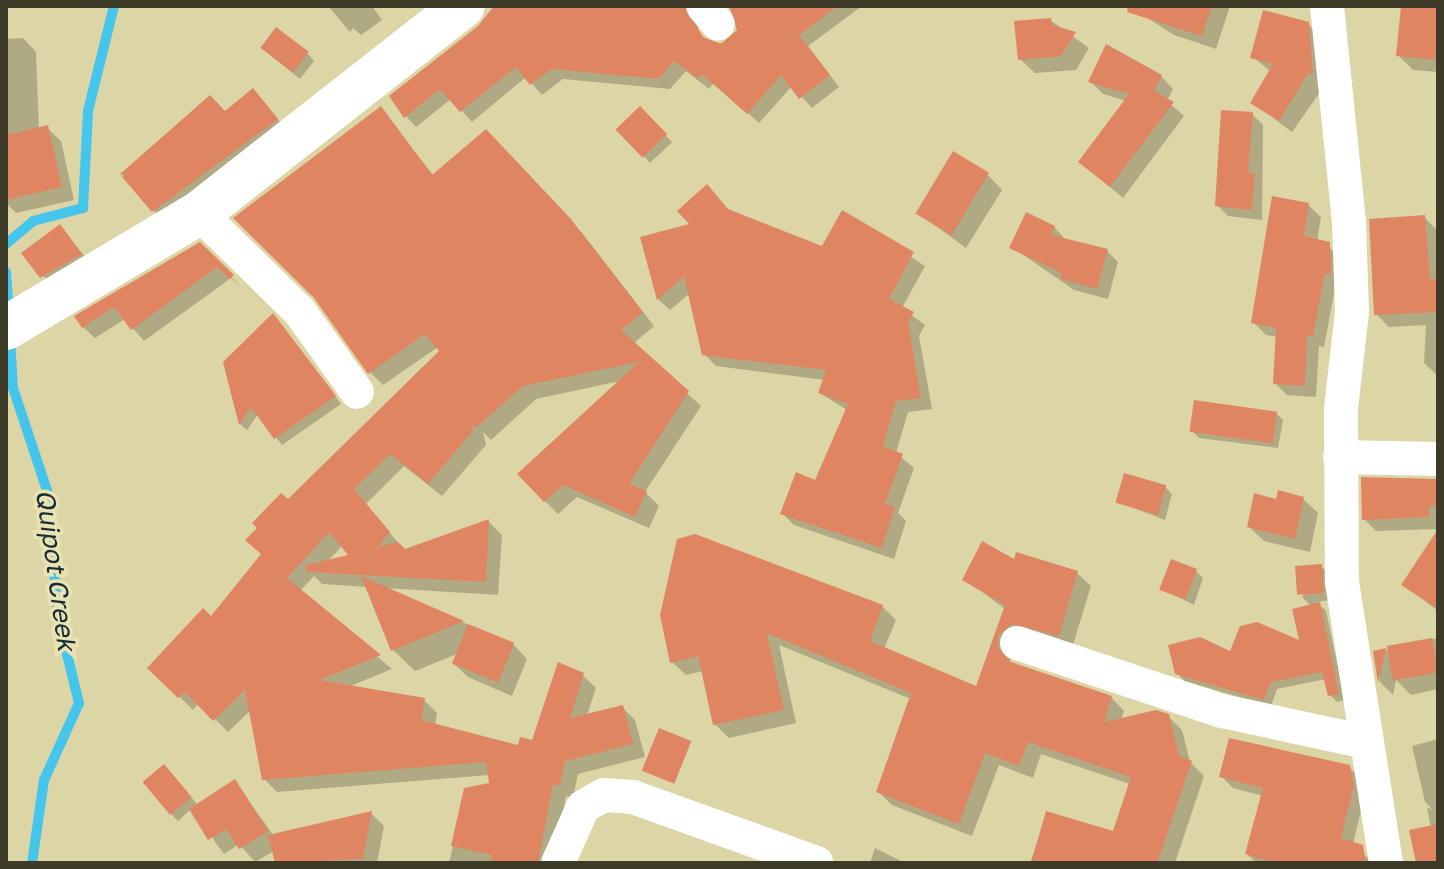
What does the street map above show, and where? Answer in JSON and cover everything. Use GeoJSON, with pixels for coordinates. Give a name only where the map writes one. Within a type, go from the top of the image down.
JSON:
{"type":"FeatureCollection","features":[{"type":"Feature","properties":{"kind":"street"},"geometry":{"type":"LineString","coordinates":[[6,328],[199,213],[463,6]]}},
{"type":"Feature","properties":{"kind":"street"},"geometry":{"type":"LineString","coordinates":[[1327,6],[1349,221],[1352,312],[1340,457],[1342,582],[1386,863]]}},
{"type":"Feature","properties":{"kind":"street"},"geometry":{"type":"LineString","coordinates":[[199,213],[300,312],[357,392]]}},
{"type":"Feature","properties":{"kind":"street"},"geometry":{"type":"LineString","coordinates":[[1340,457],[1438,459]]}},
{"type":"Feature","properties":{"kind":"street"},"geometry":{"type":"LineString","coordinates":[[1017,643],[1222,711],[1367,742]]}},
{"type":"Feature","properties":{"kind":"street"},"geometry":{"type":"LineString","coordinates":[[558,863],[583,807],[604,795],[633,797],[816,863]]}},
{"type":"Feature","properties":{"kind":"building"},"geometry":{"type":"Polygon","coordinates":[[[494,6],[684,6],[703,37],[721,44],[737,30],[729,6],[838,6],[799,35],[830,75],[799,99],[781,75],[747,114],[702,74],[698,79],[674,61],[659,79],[552,69],[530,85],[516,67],[460,112],[440,89],[404,118],[389,96],[478,26],[494,6]]]}},
{"type":"Feature","properties":{"kind":"building"},"geometry":{"type":"Polygon","coordinates":[[[1128,6],[1212,6],[1202,36],[1127,12],[1128,6]]]}},
{"type":"Feature","properties":{"kind":"building"},"geometry":{"type":"Polygon","coordinates":[[[1401,6],[1438,6],[1438,60],[1396,56],[1401,6]]]}},
{"type":"Feature","properties":{"kind":"building"},"geometry":{"type":"Polygon","coordinates":[[[1263,10],[1309,22],[1313,74],[1308,73],[1279,121],[1250,103],[1273,64],[1250,58],[1263,10]]]}},
{"type":"Feature","properties":{"kind":"building"},"geometry":{"type":"Polygon","coordinates":[[[1051,18],[1052,25],[1076,32],[1061,56],[1018,60],[1014,21],[1051,18]]]}},
{"type":"Feature","properties":{"kind":"building"},"geometry":{"type":"Polygon","coordinates":[[[276,27],[309,52],[293,72],[260,48],[276,27]]]}},
{"type":"Feature","properties":{"kind":"building"},"geometry":{"type":"Polygon","coordinates":[[[1106,44],[1162,75],[1154,91],[1174,102],[1110,187],[1078,162],[1129,94],[1088,82],[1106,44]]]}},
{"type":"Feature","properties":{"kind":"building"},"geometry":{"type":"Polygon","coordinates":[[[253,88],[278,119],[152,212],[122,177],[128,173],[119,175],[210,95],[225,111],[253,88]]]}},
{"type":"Feature","properties":{"kind":"building"},"geometry":{"type":"Polygon","coordinates":[[[381,106],[432,175],[486,129],[570,218],[643,312],[621,330],[689,391],[629,484],[647,491],[635,517],[563,485],[544,502],[517,474],[639,362],[523,386],[476,428],[472,423],[473,431],[428,484],[390,454],[354,489],[390,532],[378,547],[398,542],[405,549],[489,519],[486,582],[306,572],[306,565],[348,555],[329,532],[287,578],[381,655],[319,680],[425,698],[421,720],[518,745],[520,737],[532,740],[558,662],[584,673],[570,718],[623,705],[633,744],[565,761],[560,786],[553,784],[538,863],[490,863],[492,855],[451,846],[464,788],[489,783],[486,762],[262,780],[245,690],[213,721],[185,692],[178,698],[147,668],[203,608],[211,616],[261,554],[245,540],[257,528],[252,523],[281,493],[288,499],[439,351],[425,334],[368,374],[314,298],[233,218],[381,106]]]}},
{"type":"Feature","properties":{"kind":"building"},"geometry":{"type":"Polygon","coordinates":[[[640,106],[667,134],[643,158],[616,130],[640,106]]]}},
{"type":"Feature","properties":{"kind":"building"},"geometry":{"type":"Polygon","coordinates":[[[1221,110],[1253,112],[1248,173],[1255,174],[1252,210],[1215,206],[1221,110]]]}},
{"type":"Feature","properties":{"kind":"building"},"geometry":{"type":"Polygon","coordinates":[[[48,125],[62,187],[6,200],[6,135],[48,125]]]}},
{"type":"Feature","properties":{"kind":"building"},"geometry":{"type":"Polygon","coordinates":[[[953,151],[989,173],[951,235],[915,214],[953,151]]]}},
{"type":"Feature","properties":{"kind":"building"},"geometry":{"type":"Polygon","coordinates":[[[707,184],[728,209],[822,246],[842,210],[914,252],[889,299],[914,312],[908,323],[921,398],[896,401],[883,446],[903,454],[885,504],[895,507],[882,548],[780,514],[796,472],[815,480],[848,404],[818,393],[826,370],[702,355],[684,276],[657,300],[640,237],[689,224],[677,211],[707,184]]]}},
{"type":"Feature","properties":{"kind":"building"},"geometry":{"type":"Polygon","coordinates":[[[1272,196],[1309,203],[1304,236],[1330,242],[1331,274],[1325,273],[1313,336],[1307,335],[1305,386],[1273,384],[1276,328],[1251,323],[1272,196]]]}},
{"type":"Feature","properties":{"kind":"building"},"geometry":{"type":"Polygon","coordinates":[[[1026,212],[1055,226],[1051,235],[1108,249],[1097,289],[1061,279],[1062,273],[1009,248],[1026,212]]]}},
{"type":"Feature","properties":{"kind":"building"},"geometry":{"type":"Polygon","coordinates":[[[1425,215],[1430,279],[1438,279],[1438,312],[1374,315],[1369,219],[1425,215]]]}},
{"type":"Feature","properties":{"kind":"building"},"geometry":{"type":"Polygon","coordinates":[[[60,224],[82,254],[40,278],[21,253],[60,224]]]}},
{"type":"Feature","properties":{"kind":"building"},"geometry":{"type":"Polygon","coordinates":[[[200,242],[234,275],[230,279],[217,267],[131,330],[114,307],[82,328],[74,316],[200,242]]]}},
{"type":"Feature","properties":{"kind":"building"},"geometry":{"type":"Polygon","coordinates":[[[273,313],[336,396],[274,439],[251,407],[239,425],[223,362],[273,313]]]}},
{"type":"Feature","properties":{"kind":"building"},"geometry":{"type":"Polygon","coordinates":[[[1194,400],[1277,412],[1273,443],[1190,432],[1194,400]]]}},
{"type":"Feature","properties":{"kind":"building"},"geometry":{"type":"Polygon","coordinates":[[[1124,473],[1166,485],[1158,515],[1115,503],[1124,473]]]}},
{"type":"Feature","properties":{"kind":"building"},"geometry":{"type":"Polygon","coordinates":[[[1361,477],[1438,479],[1438,506],[1429,506],[1429,517],[1362,520],[1361,477]]]}},
{"type":"Feature","properties":{"kind":"building"},"geometry":{"type":"Polygon","coordinates":[[[1278,490],[1304,497],[1295,539],[1247,527],[1254,493],[1276,499],[1278,490]]]}},
{"type":"Feature","properties":{"kind":"building"},"geometry":{"type":"Polygon","coordinates":[[[1438,529],[1438,609],[1401,585],[1438,529]]]}},
{"type":"Feature","properties":{"kind":"building"},"geometry":{"type":"Polygon","coordinates":[[[695,534],[883,605],[870,641],[976,686],[1005,605],[962,580],[982,541],[1014,559],[1016,552],[1078,571],[1059,636],[1012,624],[998,636],[998,648],[1011,662],[1112,696],[1104,722],[1156,710],[1169,714],[1179,756],[1192,761],[1157,863],[1031,863],[1046,811],[1113,831],[1131,777],[1028,742],[1019,766],[985,753],[959,824],[876,792],[911,693],[767,633],[784,710],[713,725],[698,656],[670,663],[660,615],[677,539],[695,534]]]}},
{"type":"Feature","properties":{"kind":"building"},"geometry":{"type":"Polygon","coordinates":[[[1171,559],[1197,569],[1185,600],[1159,590],[1171,559]]]}},
{"type":"Feature","properties":{"kind":"building"},"geometry":{"type":"Polygon","coordinates":[[[1322,564],[1324,593],[1297,595],[1295,566],[1322,564]]]}},
{"type":"Feature","properties":{"kind":"building"},"geometry":{"type":"Polygon","coordinates":[[[361,576],[464,621],[391,651],[361,576]]]}},
{"type":"Feature","properties":{"kind":"building"},"geometry":{"type":"Polygon","coordinates":[[[1320,602],[1339,694],[1328,696],[1322,672],[1271,682],[1264,700],[1175,674],[1168,645],[1200,637],[1230,651],[1240,626],[1257,622],[1299,640],[1292,609],[1320,602]]]}},
{"type":"Feature","properties":{"kind":"building"},"geometry":{"type":"Polygon","coordinates":[[[468,624],[514,643],[498,683],[452,664],[468,624]]]}},
{"type":"Feature","properties":{"kind":"building"},"geometry":{"type":"Polygon","coordinates":[[[1432,638],[1438,672],[1393,680],[1387,646],[1432,638]]]}},
{"type":"Feature","properties":{"kind":"building"},"geometry":{"type":"Polygon","coordinates":[[[1386,648],[1378,683],[1373,651],[1386,648]]]}},
{"type":"Feature","properties":{"kind":"building"},"geometry":{"type":"Polygon","coordinates":[[[659,728],[691,741],[674,784],[642,771],[659,728]]]}},
{"type":"Feature","properties":{"kind":"building"},"geometry":{"type":"Polygon","coordinates":[[[1229,738],[1350,765],[1354,785],[1341,838],[1363,845],[1366,863],[1275,863],[1245,854],[1263,788],[1219,777],[1229,738]]]}},
{"type":"Feature","properties":{"kind":"building"},"geometry":{"type":"Polygon","coordinates":[[[164,764],[192,797],[170,815],[143,782],[164,764]]]}},
{"type":"Feature","properties":{"kind":"building"},"geometry":{"type":"Polygon","coordinates":[[[235,779],[268,831],[239,849],[226,829],[208,840],[189,809],[235,779]]]}},
{"type":"Feature","properties":{"kind":"building"},"geometry":{"type":"Polygon","coordinates":[[[372,811],[363,859],[275,863],[268,835],[372,811]]]}},
{"type":"Feature","properties":{"kind":"building"},"geometry":{"type":"Polygon","coordinates":[[[1438,824],[1438,863],[1416,863],[1409,830],[1438,824]]]}},
{"type":"Feature","properties":{"kind":"waterway","name":"Quipot Creek"},"geometry":{"type":"LineString","coordinates":[[6,244],[33,221],[83,208],[88,111],[114,6]]}},
{"type":"Feature","properties":{"kind":"waterway","name":"Quipot Creek"},"geometry":{"type":"LineString","coordinates":[[6,272],[9,314]]}},
{"type":"Feature","properties":{"kind":"waterway","name":"Quipot Creek"},"geometry":{"type":"LineString","coordinates":[[10,338],[13,388],[47,490],[58,617],[79,703],[44,780],[32,863]]}}]}
